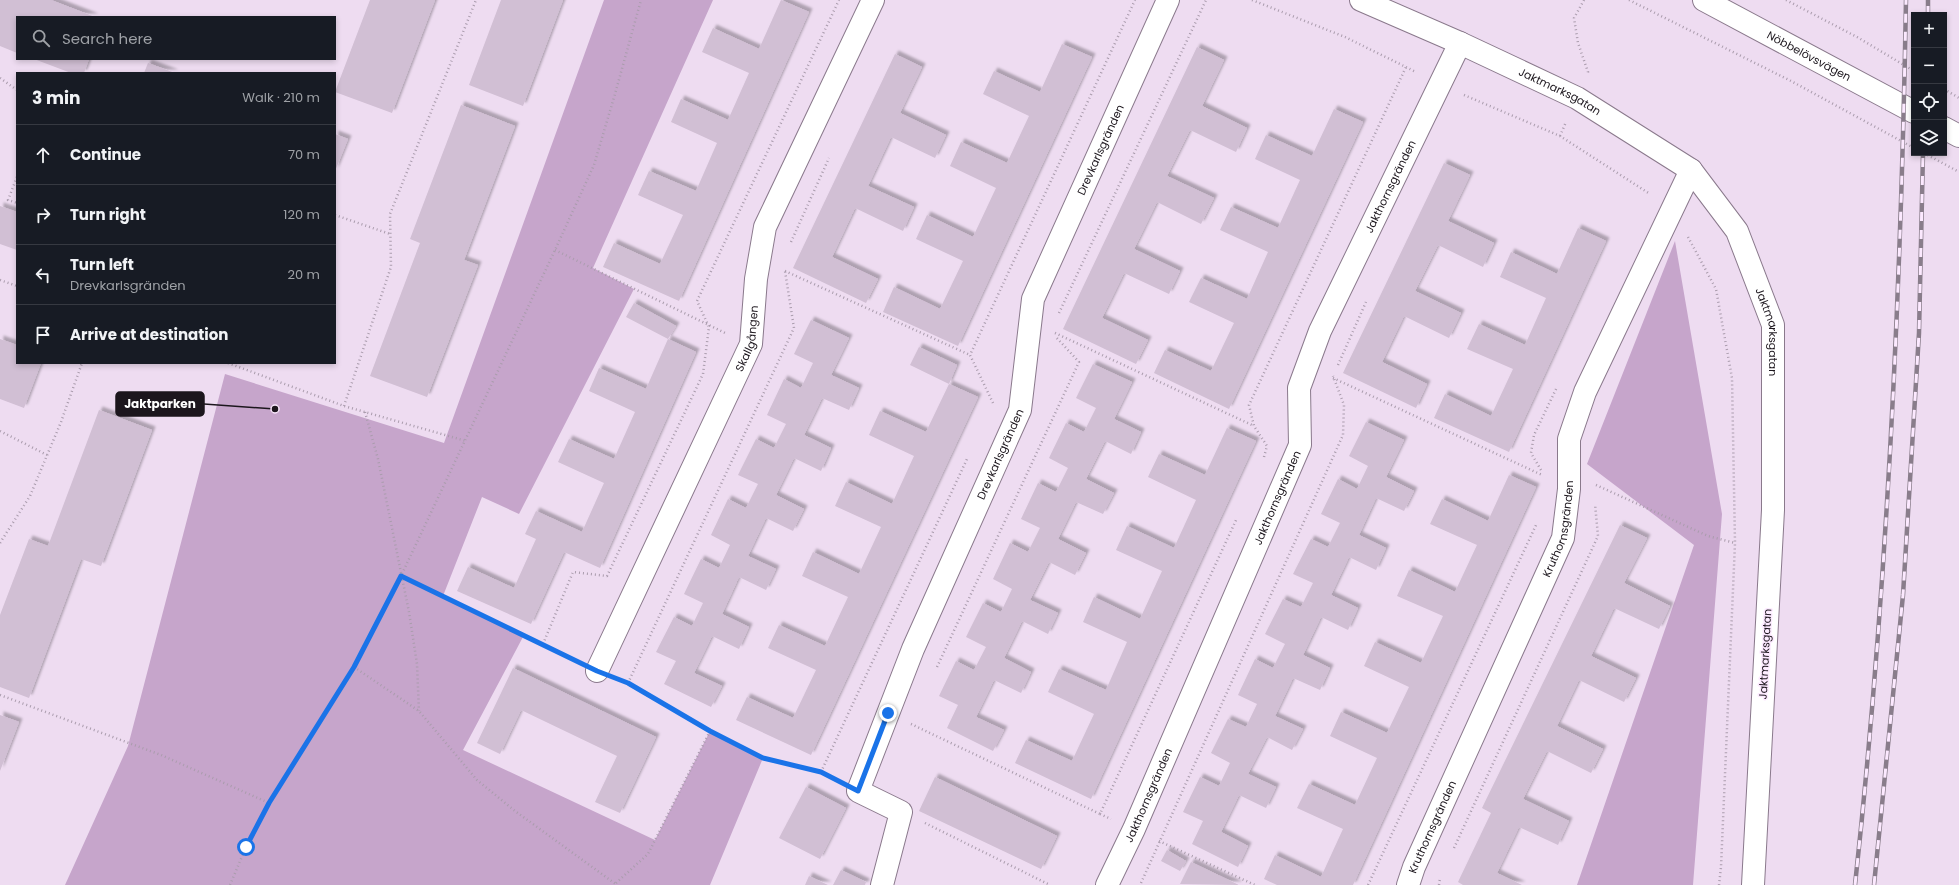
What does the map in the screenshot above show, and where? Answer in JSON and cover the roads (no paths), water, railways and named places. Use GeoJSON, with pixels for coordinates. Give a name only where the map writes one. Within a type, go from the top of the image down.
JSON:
{"type":"FeatureCollection","features":[{"type":"Feature","properties":{"kind":"street","name":"Skallgången"},"geometry":{"type":"LineString","coordinates":[[597,671],[751,344],[756,279],[765,227],[874,0]]}},
{"type":"Feature","properties":{"kind":"street","name":"Drevkarlsgränden"},"geometry":{"type":"LineString","coordinates":[[882,885],[901,812],[858,791],[913,649],[1020,410],[1033,299],[1168,0]]}},
{"type":"Feature","properties":{"kind":"street","name":"Jaktmarksgatan"},"geometry":{"type":"LineString","coordinates":[[1361,0],[1460,43],[1577,98],[1691,170],[1737,231],[1773,325],[1773,510],[1753,885]]}},
{"type":"Feature","properties":{"kind":"street","name":"Nöbbelövsvägen"},"geometry":{"type":"LineString","coordinates":[[1704,0],[1911,110]]}},
{"type":"Feature","properties":{"kind":"street","name":"Jakthornsgränden"},"geometry":{"type":"LineString","coordinates":[[1107,885],[1134,829],[1300,445],[1299,388],[1320,331],[1460,43]]}},
{"type":"Feature","properties":{"kind":"street"},"geometry":{"type":"LineString","coordinates":[[1947,130],[1959,136]]}},
{"type":"Feature","properties":{"kind":"street","name":"Kruthornsgränden"},"geometry":{"type":"LineString","coordinates":[[1408,885],[1414,867],[1563,538],[1569,489],[1569,439],[1585,392],[1691,170]]}},
{"type":"Feature","properties":{"kind":"railway"},"geometry":{"type":"LineString","coordinates":[[1855,885],[1876,664],[1891,443],[1904,111],[1906,0]]}},
{"type":"Feature","properties":{"kind":"railway"},"geometry":{"type":"LineString","coordinates":[[1928,0],[1928,12]]}},
{"type":"Feature","properties":{"kind":"railway"},"geometry":{"type":"LineString","coordinates":[[1874,885],[1903,595],[1919,333],[1923,156]]}},
{"type":"Feature","properties":{"kind":"place","name":"Jaktparken"},"geometry":{"type":"Point","coordinates":[275,409]}}]}
